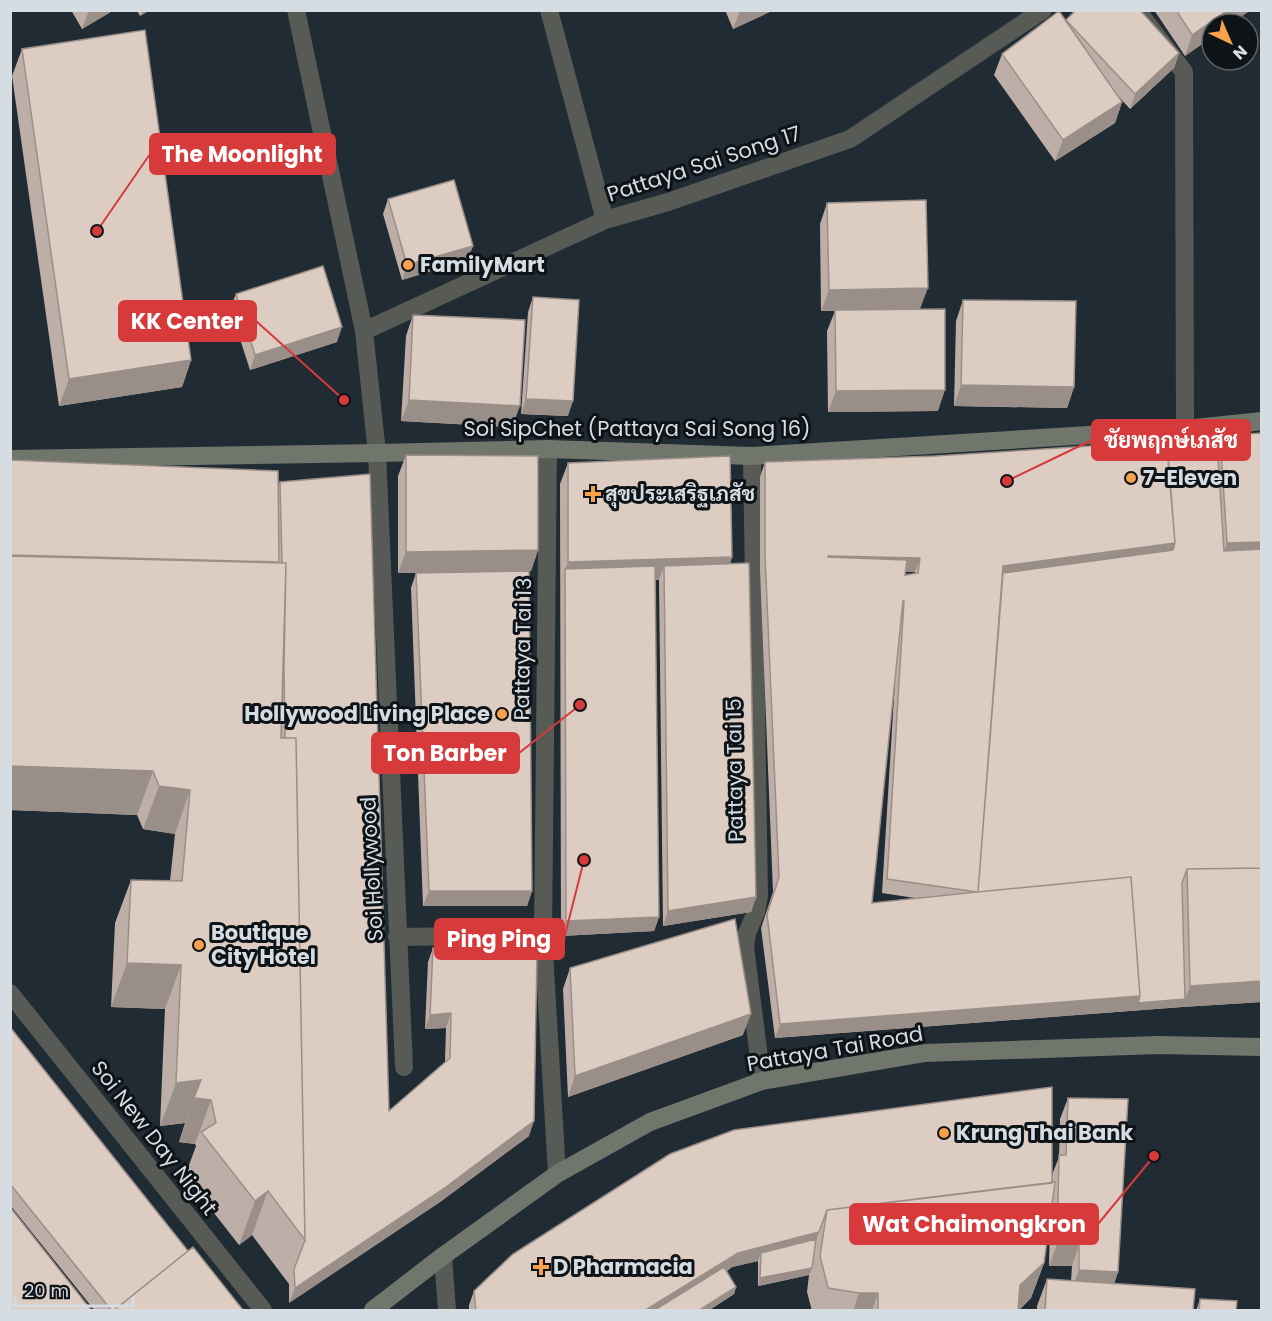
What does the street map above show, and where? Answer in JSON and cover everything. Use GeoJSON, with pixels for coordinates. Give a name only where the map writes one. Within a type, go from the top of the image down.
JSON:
{"type":"FeatureCollection","features":[{"type":"Feature","properties":{"kind":"street","name":"Soi Hollywood"},"geometry":{"type":"LineString","coordinates":[[296,10],[364,331],[376,453],[404,1067]]}},
{"type":"Feature","properties":{"kind":"street"},"geometry":{"type":"LineString","coordinates":[[549,10],[605,220]]}},
{"type":"Feature","properties":{"kind":"street","name":"Pattaya Sai Song 17"},"geometry":{"type":"LineString","coordinates":[[364,331],[605,220],[668,202],[850,139],[1043,10]]}},
{"type":"Feature","properties":{"kind":"street"},"geometry":{"type":"LineString","coordinates":[[1137,10],[1184,72],[1185,429]]}},
{"type":"Feature","properties":{"kind":"street","name":"Soi SipChet (Pattaya Sai Song 16)"},"geometry":{"type":"LineString","coordinates":[[10,459],[548,449],[752,456],[1185,429],[1262,421]]}},
{"type":"Feature","properties":{"kind":"street","name":"Pattaya Tai 13"},"geometry":{"type":"LineString","coordinates":[[548,449],[543,936],[557,1174]]}},
{"type":"Feature","properties":{"kind":"street","name":"Pattaya Tai 15"},"geometry":{"type":"LineString","coordinates":[[752,456],[759,897],[756,912],[747,933],[745,947],[762,1081]]}},
{"type":"Feature","properties":{"kind":"street"},"geometry":{"type":"LineString","coordinates":[[398,937],[543,936]]}},
{"type":"Feature","properties":{"kind":"street","name":"Soi New Day Night"},"geometry":{"type":"LineString","coordinates":[[10,993],[263,1311]]}},
{"type":"Feature","properties":{"kind":"street","name":"Pattaya Tai Road"},"geometry":{"type":"LineString","coordinates":[[373,1311],[443,1256],[557,1174],[650,1122],[762,1081],[925,1053],[1158,1045],[1262,1047]]}},
{"type":"Feature","properties":{"kind":"street"},"geometry":{"type":"LineString","coordinates":[[443,1256],[447,1311]]}},
{"type":"Feature","properties":{"kind":"building"},"geometry":{"type":"Polygon","coordinates":[[[1076,10],[1140,10],[1179,53],[1135,94],[1066,20],[1076,10]]]}},
{"type":"Feature","properties":{"kind":"building"},"geometry":{"type":"Polygon","coordinates":[[[1176,10],[1228,10],[1200,12],[1200,29],[1192,35],[1176,10]]]}},
{"type":"Feature","properties":{"kind":"building"},"geometry":{"type":"Polygon","coordinates":[[[1059,11],[1122,102],[1063,140],[1002,54],[1059,11]]]}},
{"type":"Feature","properties":{"kind":"building"},"geometry":{"type":"Polygon","coordinates":[[[145,30],[191,360],[69,379],[22,49],[145,30]]]}},
{"type":"Feature","properties":{"kind":"building"},"geometry":{"type":"Polygon","coordinates":[[[454,180],[473,246],[407,265],[388,199],[454,180]]]}},
{"type":"Feature","properties":{"kind":"building"},"geometry":{"type":"Polygon","coordinates":[[[926,200],[928,288],[829,290],[827,203],[926,200]]]}},
{"type":"Feature","properties":{"kind":"building"},"geometry":{"type":"Polygon","coordinates":[[[323,266],[342,327],[255,355],[236,294],[323,266]]]}},
{"type":"Feature","properties":{"kind":"building"},"geometry":{"type":"Polygon","coordinates":[[[533,297],[579,300],[573,401],[526,399],[533,297]]]}},
{"type":"Feature","properties":{"kind":"building"},"geometry":{"type":"Polygon","coordinates":[[[963,300],[1076,301],[1074,387],[961,385],[963,300]]]}},
{"type":"Feature","properties":{"kind":"building"},"geometry":{"type":"Polygon","coordinates":[[[945,309],[945,390],[836,391],[835,310],[945,309]]]}},
{"type":"Feature","properties":{"kind":"building"},"geometry":{"type":"Polygon","coordinates":[[[413,315],[525,320],[520,406],[409,400],[413,315]]]}},
{"type":"Feature","properties":{"kind":"building"},"geometry":{"type":"Polygon","coordinates":[[[1262,433],[1262,542],[1227,543],[1220,436],[1262,433]]]}},
{"type":"Feature","properties":{"kind":"building"},"geometry":{"type":"Polygon","coordinates":[[[1167,441],[1175,543],[1003,566],[978,892],[1131,877],[1140,996],[780,1024],[767,914],[779,877],[765,555],[765,462],[935,456],[1167,441]],[[828,556],[907,560],[905,575],[918,573],[920,558],[828,556]],[[903,601],[872,903],[977,892],[887,879],[903,601]]]}},
{"type":"Feature","properties":{"kind":"building"},"geometry":{"type":"Polygon","coordinates":[[[1217,443],[1224,551],[1262,549],[1262,868],[1187,869],[1182,883],[1185,999],[1138,1003],[1140,996],[1131,877],[978,892],[1003,573],[1173,550],[1175,543],[1167,448],[1217,443]]]}},
{"type":"Feature","properties":{"kind":"building"},"geometry":{"type":"Polygon","coordinates":[[[406,455],[538,456],[538,550],[406,552],[406,455]]]}},
{"type":"Feature","properties":{"kind":"building"},"geometry":{"type":"Polygon","coordinates":[[[730,456],[732,557],[568,562],[568,463],[730,456]]]}},
{"type":"Feature","properties":{"kind":"building"},"geometry":{"type":"Polygon","coordinates":[[[10,460],[278,471],[279,562],[10,555],[10,460]]]}},
{"type":"Feature","properties":{"kind":"building"},"geometry":{"type":"Polygon","coordinates":[[[370,474],[389,1111],[450,1058],[451,1013],[430,1015],[433,948],[537,954],[534,1121],[446,1187],[295,1288],[294,1269],[305,1240],[296,738],[285,738],[286,563],[282,563],[280,482],[370,474]]]}},
{"type":"Feature","properties":{"kind":"building","name":"Boutique City Hotel"},"geometry":{"type":"Polygon","coordinates":[[[10,556],[286,563],[281,738],[296,738],[305,1240],[268,1191],[255,1201],[201,1132],[216,1123],[211,1100],[194,1098],[201,1080],[176,1083],[181,965],[127,963],[131,880],[182,881],[190,790],[159,786],[153,771],[10,766],[10,556]]]}},
{"type":"Feature","properties":{"kind":"building"},"geometry":{"type":"Polygon","coordinates":[[[749,563],[756,897],[668,911],[664,566],[749,563]]]}},
{"type":"Feature","properties":{"kind":"building"},"geometry":{"type":"Polygon","coordinates":[[[655,566],[659,917],[566,921],[565,569],[655,566]]]}},
{"type":"Feature","properties":{"kind":"building"},"geometry":{"type":"Polygon","coordinates":[[[529,571],[532,891],[429,891],[416,573],[529,571]]]}},
{"type":"Feature","properties":{"kind":"building"},"geometry":{"type":"Polygon","coordinates":[[[1262,868],[1262,981],[1190,986],[1187,869],[1262,868]]]}},
{"type":"Feature","properties":{"kind":"building"},"geometry":{"type":"Polygon","coordinates":[[[735,919],[751,1014],[575,1076],[570,968],[735,919]]]}},
{"type":"Feature","properties":{"kind":"building"},"geometry":{"type":"Polygon","coordinates":[[[10,1027],[188,1251],[113,1311],[10,1184],[10,1027]]]}},
{"type":"Feature","properties":{"kind":"building"},"geometry":{"type":"Polygon","coordinates":[[[1052,1087],[1052,1183],[827,1210],[819,1232],[738,1253],[644,1311],[476,1311],[474,1291],[513,1254],[670,1154],[734,1130],[1052,1087]]]}},
{"type":"Feature","properties":{"kind":"building"},"geometry":{"type":"Polygon","coordinates":[[[1068,1098],[1128,1099],[1118,1272],[1079,1270],[1079,1245],[1057,1245],[1059,1155],[1066,1155],[1068,1098]]]}},
{"type":"Feature","properties":{"kind":"building"},"geometry":{"type":"Polygon","coordinates":[[[1055,1182],[1044,1263],[1020,1285],[1018,1311],[878,1311],[878,1293],[859,1293],[828,1288],[820,1256],[827,1210],[1055,1182]]]}},
{"type":"Feature","properties":{"kind":"building"},"geometry":{"type":"Polygon","coordinates":[[[10,1207],[92,1311],[10,1311],[10,1207]]]}},
{"type":"Feature","properties":{"kind":"building"},"geometry":{"type":"Polygon","coordinates":[[[816,1239],[812,1268],[760,1278],[761,1253],[816,1239]]]}},
{"type":"Feature","properties":{"kind":"building"},"geometry":{"type":"Polygon","coordinates":[[[193,1247],[243,1310],[113,1311],[193,1247]]]}},
{"type":"Feature","properties":{"kind":"building"},"geometry":{"type":"Polygon","coordinates":[[[724,1267],[736,1287],[698,1311],[653,1311],[724,1267]]]}},
{"type":"Feature","properties":{"kind":"building"},"geometry":{"type":"Polygon","coordinates":[[[1047,1279],[1195,1289],[1193,1311],[1045,1311],[1047,1279]]]}},
{"type":"Feature","properties":{"kind":"building"},"geometry":{"type":"Polygon","coordinates":[[[1200,1299],[1237,1301],[1236,1311],[1199,1311],[1200,1299]]]}},
{"type":"Feature","properties":{"kind":"place","name":"The Moonlight"},"geometry":{"type":"Point","coordinates":[97,231]}},
{"type":"Feature","properties":{"kind":"place","name":"FamilyMart"},"geometry":{"type":"Point","coordinates":[408,265]}},
{"type":"Feature","properties":{"kind":"place","name":"KK Center"},"geometry":{"type":"Point","coordinates":[344,400]}},
{"type":"Feature","properties":{"kind":"place","name":"7-Eleven"},"geometry":{"type":"Point","coordinates":[1131,478]}},
{"type":"Feature","properties":{"kind":"place","name":"ชัยพฤกษ์เภสัช"},"geometry":{"type":"Point","coordinates":[1007,481]}},
{"type":"Feature","properties":{"kind":"place","name":"สุขประเสริฐเภสัช"},"geometry":{"type":"Point","coordinates":[593,494]}},
{"type":"Feature","properties":{"kind":"place","name":"Ton Barber"},"geometry":{"type":"Point","coordinates":[580,705]}},
{"type":"Feature","properties":{"kind":"place","name":"Hollywood Living Place"},"geometry":{"type":"Point","coordinates":[502,714]}},
{"type":"Feature","properties":{"kind":"place","name":"Ping Ping"},"geometry":{"type":"Point","coordinates":[584,860]}},
{"type":"Feature","properties":{"kind":"place","name":"Boutique City Hotel"},"geometry":{"type":"Point","coordinates":[199,945]}},
{"type":"Feature","properties":{"kind":"place","name":"Krung Thai Bank"},"geometry":{"type":"Point","coordinates":[944,1133]}},
{"type":"Feature","properties":{"kind":"place","name":"Wat Chaimongkron"},"geometry":{"type":"Point","coordinates":[1154,1156]}},
{"type":"Feature","properties":{"kind":"place","name":"D Pharmacia"},"geometry":{"type":"Point","coordinates":[541,1267]}}]}
